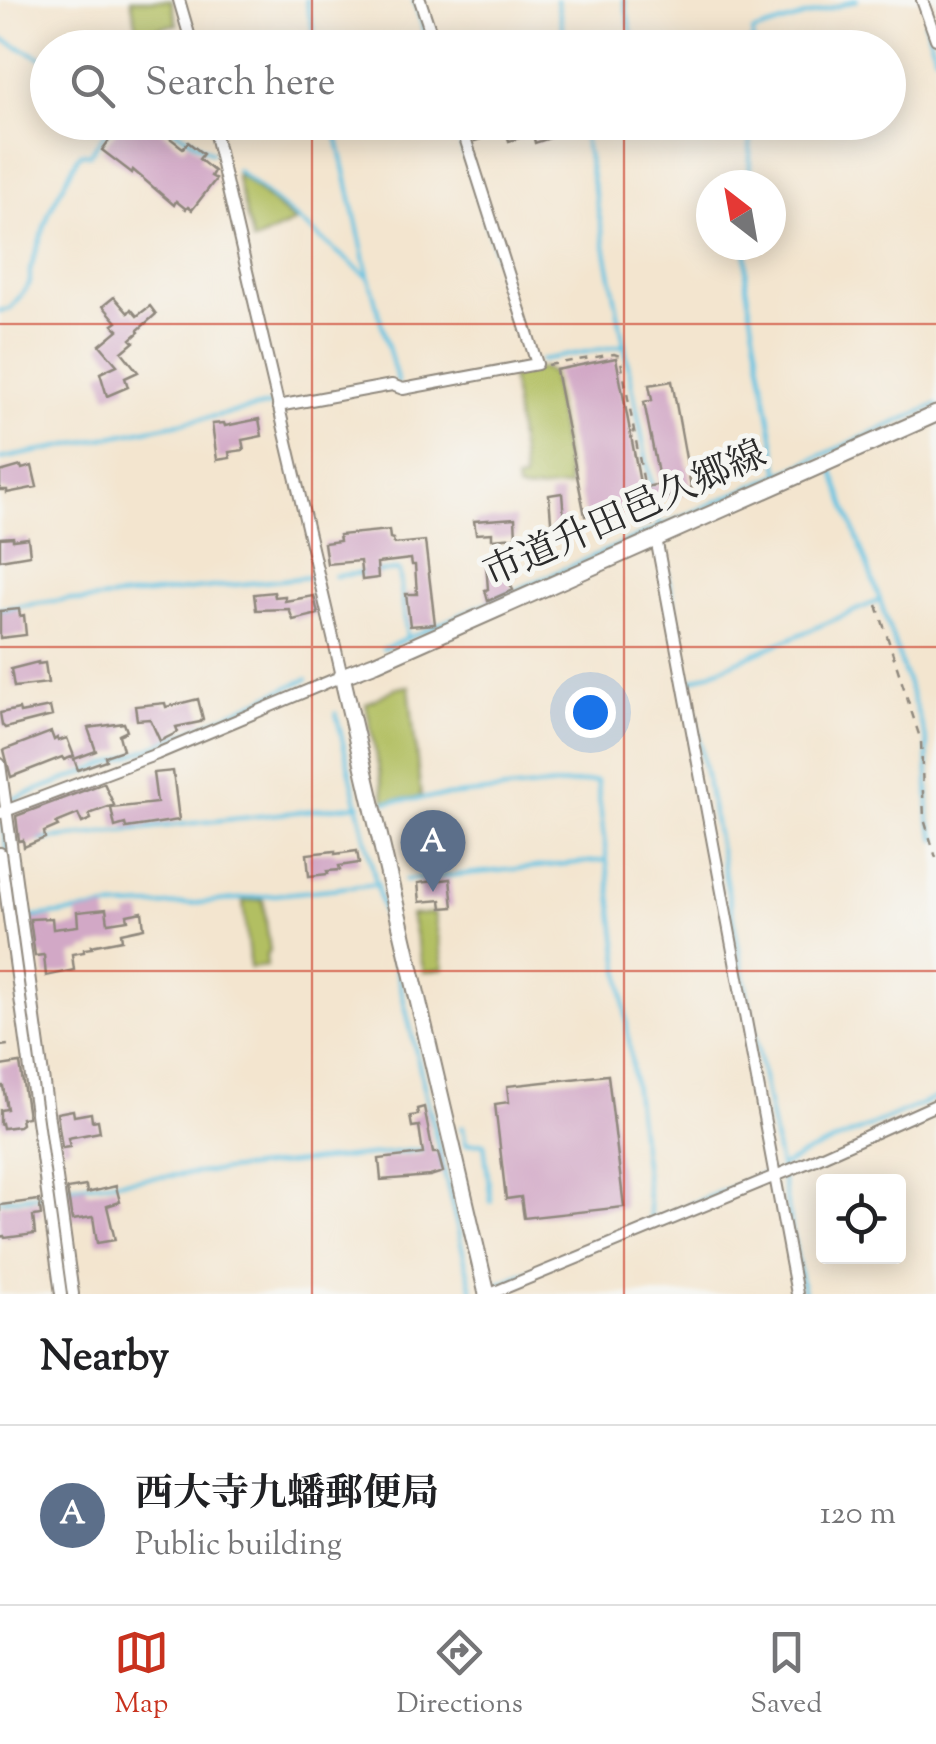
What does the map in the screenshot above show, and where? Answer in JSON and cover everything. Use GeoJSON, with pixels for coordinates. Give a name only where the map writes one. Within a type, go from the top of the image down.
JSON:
{"type":"FeatureCollection","features":[{"type":"Feature","properties":{"kind":"street"},"geometry":{"type":"LineString","coordinates":[[180,0],[188,30]]}},
{"type":"Feature","properties":{"kind":"street"},"geometry":{"type":"LineString","coordinates":[[420,0],[430,30]]}},
{"type":"Feature","properties":{"kind":"street"},"geometry":{"type":"LineString","coordinates":[[922,0],[936,39]]}},
{"type":"Feature","properties":{"kind":"street"},"geometry":{"type":"LineString","coordinates":[[216,140],[488,1294],[936,1105]]}},
{"type":"Feature","properties":{"kind":"street"},"geometry":{"type":"LineString","coordinates":[[278,406],[392,384],[404,389],[536,362],[466,140]]}},
{"type":"Feature","properties":{"kind":"street","name":"市道升田邑久郷線"},"geometry":{"type":"LineString","coordinates":[[342,676],[936,414]]}},
{"type":"Feature","properties":{"kind":"street"},"geometry":{"type":"LineString","coordinates":[[658,535],[797,1294]]}},
{"type":"Feature","properties":{"kind":"street"},"geometry":{"type":"LineString","coordinates":[[3,812],[157,754],[342,676]]}},
{"type":"Feature","properties":{"kind":"street"},"geometry":{"type":"LineString","coordinates":[[0,764],[3,812],[73,1294]]}},
{"type":"Feature","properties":{"kind":"street"},"geometry":{"type":"LineString","coordinates":[[0,853],[61,1294]]}},
{"type":"Feature","properties":{"kind":"path"},"geometry":{"type":"LineString","coordinates":[[536,362],[550,366],[620,356],[658,535]]}},
{"type":"Feature","properties":{"kind":"path"},"geometry":{"type":"LineString","coordinates":[[877,605],[921,741],[924,819],[936,858]]}},
{"type":"Feature","properties":{"kind":"path"},"geometry":{"type":"LineString","coordinates":[[0,1046],[26,1042]]}},
{"type":"Feature","properties":{"kind":"green space"},"geometry":{"type":"Polygon","coordinates":[[[131,0],[171,0],[177,24],[138,30],[131,0]]]}},
{"type":"Feature","properties":{"kind":"green space"},"geometry":{"type":"Polygon","coordinates":[[[236,175],[295,222],[253,242],[236,175]]]}},
{"type":"Feature","properties":{"kind":"green space"},"geometry":{"type":"Polygon","coordinates":[[[544,368],[552,374],[569,487],[525,491],[517,489],[516,481],[524,480],[511,374],[544,368]]]}},
{"type":"Feature","properties":{"kind":"green space"},"geometry":{"type":"Polygon","coordinates":[[[409,686],[421,797],[385,801],[366,704],[396,688],[409,686]]]}},
{"type":"Feature","properties":{"kind":"green space"},"geometry":{"type":"Polygon","coordinates":[[[263,899],[270,951],[266,955],[267,966],[250,968],[243,901],[263,899]]]}},
{"type":"Feature","properties":{"kind":"green space"},"geometry":{"type":"Polygon","coordinates":[[[434,913],[444,969],[424,972],[411,915],[434,913]]]}},
{"type":"Feature","properties":{"kind":"building"},"geometry":{"type":"Polygon","coordinates":[[[110,140],[173,140],[183,148],[188,142],[203,154],[199,159],[214,171],[211,176],[216,179],[192,210],[186,209],[176,201],[174,205],[102,150],[110,140]]]}},
{"type":"Feature","properties":{"kind":"building"},"geometry":{"type":"Polygon","coordinates":[[[114,297],[128,313],[131,309],[137,316],[150,306],[156,314],[122,352],[138,372],[125,378],[128,387],[107,396],[100,373],[117,365],[100,345],[118,330],[113,325],[117,322],[103,306],[114,297]]]}},
{"type":"Feature","properties":{"kind":"building"},"geometry":{"type":"Polygon","coordinates":[[[616,358],[641,488],[633,492],[638,506],[585,516],[556,370],[616,358]]]}},
{"type":"Feature","properties":{"kind":"building"},"geometry":{"type":"Polygon","coordinates":[[[672,381],[692,492],[648,501],[641,488],[660,484],[644,402],[652,400],[649,385],[672,381]]]}},
{"type":"Feature","properties":{"kind":"building"},"geometry":{"type":"Polygon","coordinates":[[[259,419],[262,436],[242,440],[244,450],[229,452],[230,458],[217,460],[212,424],[225,426],[259,419]]]}},
{"type":"Feature","properties":{"kind":"building"},"geometry":{"type":"Polygon","coordinates":[[[32,466],[37,487],[7,493],[0,490],[0,472],[32,466]]]}},
{"type":"Feature","properties":{"kind":"building"},"geometry":{"type":"Polygon","coordinates":[[[562,493],[565,532],[552,534],[549,495],[562,493]]]}},
{"type":"Feature","properties":{"kind":"building"},"geometry":{"type":"Polygon","coordinates":[[[515,518],[516,537],[492,539],[492,533],[476,534],[474,521],[515,518]]]}},
{"type":"Feature","properties":{"kind":"building"},"geometry":{"type":"Polygon","coordinates":[[[389,530],[394,544],[425,541],[435,624],[410,626],[406,594],[417,594],[411,559],[377,563],[378,578],[362,580],[360,561],[327,564],[324,543],[340,541],[339,535],[389,530]]]}},
{"type":"Feature","properties":{"kind":"building"},"geometry":{"type":"Polygon","coordinates":[[[0,538],[28,538],[30,555],[0,560],[0,538]]]}},
{"type":"Feature","properties":{"kind":"building"},"geometry":{"type":"Polygon","coordinates":[[[513,558],[516,577],[507,578],[513,590],[488,601],[487,559],[513,558]]]}},
{"type":"Feature","properties":{"kind":"building"},"geometry":{"type":"Polygon","coordinates":[[[274,592],[275,597],[285,596],[285,601],[314,596],[318,614],[293,620],[289,609],[256,610],[254,594],[274,592]]]}},
{"type":"Feature","properties":{"kind":"building"},"geometry":{"type":"Polygon","coordinates":[[[19,609],[20,616],[24,615],[26,635],[0,638],[0,611],[19,609]]]}},
{"type":"Feature","properties":{"kind":"building"},"geometry":{"type":"Polygon","coordinates":[[[45,663],[48,683],[14,687],[11,669],[45,663]]]}},
{"type":"Feature","properties":{"kind":"building"},"geometry":{"type":"Polygon","coordinates":[[[198,699],[203,719],[176,727],[178,732],[160,741],[150,719],[137,720],[135,706],[165,703],[166,707],[198,699]]]}},
{"type":"Feature","properties":{"kind":"building"},"geometry":{"type":"Polygon","coordinates":[[[50,707],[52,716],[5,728],[2,725],[0,713],[50,707]]]}},
{"type":"Feature","properties":{"kind":"building"},"geometry":{"type":"Polygon","coordinates":[[[124,723],[127,731],[119,735],[123,750],[78,770],[74,759],[96,751],[88,728],[124,723]]]}},
{"type":"Feature","properties":{"kind":"building"},"geometry":{"type":"Polygon","coordinates":[[[51,732],[54,740],[67,738],[74,756],[11,777],[4,750],[51,732]]]}},
{"type":"Feature","properties":{"kind":"building"},"geometry":{"type":"Polygon","coordinates":[[[173,771],[179,820],[115,827],[111,808],[157,803],[153,773],[173,771]]]}},
{"type":"Feature","properties":{"kind":"building"},"geometry":{"type":"Polygon","coordinates":[[[104,783],[114,805],[89,814],[91,819],[82,823],[78,814],[56,823],[58,826],[44,832],[45,838],[24,847],[23,840],[19,841],[16,816],[104,783]]]}},
{"type":"Feature","properties":{"kind":"building"},"geometry":{"type":"Polygon","coordinates":[[[357,851],[359,863],[309,876],[307,854],[357,851]]]}},
{"type":"Feature","properties":{"kind":"building"},"geometry":{"type":"Polygon","coordinates":[[[450,879],[453,907],[442,908],[441,900],[420,902],[418,883],[450,879]]]}},
{"type":"Feature","properties":{"kind":"building"},"geometry":{"type":"Polygon","coordinates":[[[106,909],[108,923],[128,920],[127,915],[142,912],[144,928],[121,933],[122,940],[72,954],[74,970],[46,976],[44,955],[35,956],[30,919],[52,918],[53,929],[78,926],[77,912],[106,909]]]}},
{"type":"Feature","properties":{"kind":"building"},"geometry":{"type":"Polygon","coordinates":[[[20,1063],[28,1117],[21,1118],[19,1126],[3,1128],[0,1110],[7,1109],[0,1086],[0,1066],[20,1063]]]}},
{"type":"Feature","properties":{"kind":"building"},"geometry":{"type":"Polygon","coordinates":[[[608,1075],[624,1207],[524,1218],[521,1197],[506,1199],[495,1104],[509,1102],[507,1086],[608,1075]]]}},
{"type":"Feature","properties":{"kind":"building"},"geometry":{"type":"Polygon","coordinates":[[[424,1107],[433,1153],[438,1153],[443,1172],[381,1180],[379,1159],[423,1154],[419,1126],[412,1127],[410,1116],[418,1115],[417,1109],[424,1107]]]}},
{"type":"Feature","properties":{"kind":"building"},"geometry":{"type":"Polygon","coordinates":[[[73,1110],[74,1116],[91,1113],[92,1121],[98,1120],[100,1132],[68,1138],[70,1147],[62,1148],[57,1113],[73,1110]]]}},
{"type":"Feature","properties":{"kind":"building"},"geometry":{"type":"Polygon","coordinates":[[[86,1186],[87,1193],[116,1186],[120,1202],[107,1206],[115,1240],[97,1243],[93,1217],[72,1220],[67,1189],[86,1186]]]}},
{"type":"Feature","properties":{"kind":"building"},"geometry":{"type":"Polygon","coordinates":[[[39,1200],[41,1215],[33,1216],[35,1234],[0,1237],[0,1205],[39,1200]]]}},
{"type":"Feature","properties":{"kind":"waterway"},"geometry":{"type":"LineString","coordinates":[[306,0],[313,30]]}},
{"type":"Feature","properties":{"kind":"waterway"},"geometry":{"type":"LineString","coordinates":[[414,0],[424,30]]}},
{"type":"Feature","properties":{"kind":"waterway"},"geometry":{"type":"LineString","coordinates":[[557,0],[563,30]]}},
{"type":"Feature","properties":{"kind":"waterway"},"geometry":{"type":"LineString","coordinates":[[624,0],[631,30]]}},
{"type":"Feature","properties":{"kind":"waterway"},"geometry":{"type":"LineString","coordinates":[[760,30],[857,0]]}},
{"type":"Feature","properties":{"kind":"waterway"},"geometry":{"type":"LineString","coordinates":[[925,23],[936,56]]}},
{"type":"Feature","properties":{"kind":"waterway"},"geometry":{"type":"LineString","coordinates":[[0,38],[30,52]]}},
{"type":"Feature","properties":{"kind":"waterway"},"geometry":{"type":"LineString","coordinates":[[0,311],[10,309],[30,283],[30,270],[50,210],[78,157],[82,153],[89,155],[100,140]]}},
{"type":"Feature","properties":{"kind":"waterway"},"geometry":{"type":"LineString","coordinates":[[191,140],[212,153]]}},
{"type":"Feature","properties":{"kind":"waterway"},"geometry":{"type":"LineString","coordinates":[[338,140],[368,274]]}},
{"type":"Feature","properties":{"kind":"waterway"},"geometry":{"type":"LineString","coordinates":[[460,140],[503,275]]}},
{"type":"Feature","properties":{"kind":"waterway"},"geometry":{"type":"LineString","coordinates":[[584,140],[652,488]]}},
{"type":"Feature","properties":{"kind":"waterway"},"geometry":{"type":"LineString","coordinates":[[749,170],[750,140]]}},
{"type":"Feature","properties":{"kind":"waterway"},"geometry":{"type":"LineString","coordinates":[[237,170],[369,278],[398,383]]}},
{"type":"Feature","properties":{"kind":"waterway"},"geometry":{"type":"LineString","coordinates":[[747,260],[746,286],[780,475]]}},
{"type":"Feature","properties":{"kind":"waterway"},"geometry":{"type":"LineString","coordinates":[[541,360],[625,345]]}},
{"type":"Feature","properties":{"kind":"waterway"},"geometry":{"type":"LineString","coordinates":[[0,459],[270,405]]}},
{"type":"Feature","properties":{"kind":"waterway"},"geometry":{"type":"LineString","coordinates":[[383,649],[936,405]]}},
{"type":"Feature","properties":{"kind":"waterway"},"geometry":{"type":"LineString","coordinates":[[832,469],[880,600]]}},
{"type":"Feature","properties":{"kind":"waterway"},"geometry":{"type":"LineString","coordinates":[[654,498],[661,533]]}},
{"type":"Feature","properties":{"kind":"waterway"},"geometry":{"type":"LineString","coordinates":[[662,542],[804,1294]]}},
{"type":"Feature","properties":{"kind":"waterway"},"geometry":{"type":"LineString","coordinates":[[374,572],[399,570],[407,638]]}},
{"type":"Feature","properties":{"kind":"waterway"},"geometry":{"type":"LineString","coordinates":[[334,576],[364,573]]}},
{"type":"Feature","properties":{"kind":"waterway"},"geometry":{"type":"LineString","coordinates":[[0,609],[310,577]]}},
{"type":"Feature","properties":{"kind":"waterway"},"geometry":{"type":"LineString","coordinates":[[689,682],[880,600],[927,741],[929,820],[936,840]]}},
{"type":"Feature","properties":{"kind":"waterway"},"geometry":{"type":"LineString","coordinates":[[13,799],[146,750],[307,679]]}},
{"type":"Feature","properties":{"kind":"waterway"},"geometry":{"type":"LineString","coordinates":[[336,713],[473,1294]]}},
{"type":"Feature","properties":{"kind":"waterway"},"geometry":{"type":"LineString","coordinates":[[386,802],[597,781],[651,1221]]}},
{"type":"Feature","properties":{"kind":"waterway"},"geometry":{"type":"LineString","coordinates":[[39,840],[360,805]]}},
{"type":"Feature","properties":{"kind":"waterway"},"geometry":{"type":"LineString","coordinates":[[3,824],[17,923]]}},
{"type":"Feature","properties":{"kind":"waterway"},"geometry":{"type":"LineString","coordinates":[[405,880],[607,860]]}},
{"type":"Feature","properties":{"kind":"waterway"},"geometry":{"type":"LineString","coordinates":[[25,918],[378,884]]}},
{"type":"Feature","properties":{"kind":"waterway"},"geometry":{"type":"LineString","coordinates":[[780,1167],[936,1098]]}},
{"type":"Feature","properties":{"kind":"waterway"},"geometry":{"type":"LineString","coordinates":[[461,1128],[466,1144],[484,1143],[491,1202]]}},
{"type":"Feature","properties":{"kind":"waterway"},"geometry":{"type":"LineString","coordinates":[[63,1187],[427,1149]]}},
{"type":"Feature","properties":{"kind":"waterway"},"geometry":{"type":"LineString","coordinates":[[498,1284],[771,1171]]}},
{"type":"Feature","properties":{"kind":"waterway"},"geometry":{"type":"LineString","coordinates":[[0,1200],[43,1195]]}},
{"type":"Feature","properties":{"kind":"waterway"},"geometry":{"type":"LineString","coordinates":[[63,1259],[68,1294]]}},
{"type":"Feature","properties":{"kind":"place","name":"西大寺九蟠郵便局"},"geometry":{"type":"Point","coordinates":[433,892]}}]}
